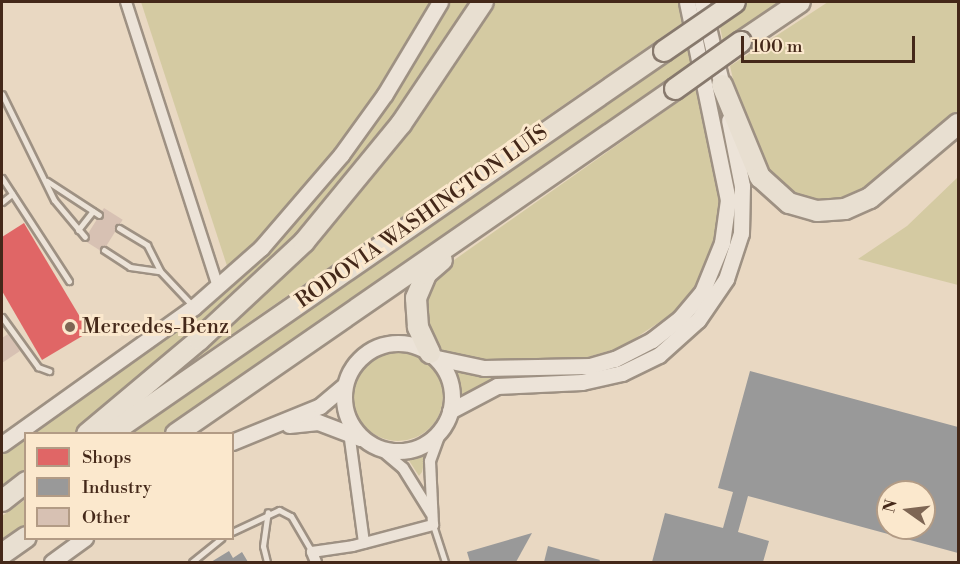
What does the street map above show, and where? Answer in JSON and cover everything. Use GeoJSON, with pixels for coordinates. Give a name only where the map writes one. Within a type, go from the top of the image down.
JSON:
{"type":"FeatureCollection","features":[{"type":"Feature","properties":{"kind":"highway"},"geometry":{"type":"LineString","coordinates":[[89,432],[208,333],[304,242],[401,124],[483,2]]}},
{"type":"Feature","properties":{"kind":"highway","name":"RODOVIA WASHINGTON LUÍS"},"geometry":{"type":"LineString","coordinates":[[113,432],[735,2]]}},
{"type":"Feature","properties":{"kind":"highway","name":"RODOVIA WASHINGTON LUÍS"},"geometry":{"type":"LineString","coordinates":[[179,432],[800,2]]}},
{"type":"Feature","properties":{"kind":"highway"},"geometry":{"type":"LineString","coordinates":[[722,85],[760,177],[789,203],[817,211],[845,208],[870,198],[958,124]]}},
{"type":"Feature","properties":{"kind":"highway"},"geometry":{"type":"LineString","coordinates":[[433,356],[415,311],[423,280],[520,196]]}},
{"type":"Feature","properties":{"kind":"highway"},"geometry":{"type":"LineString","coordinates":[[2,501],[24,484]]}},
{"type":"Feature","properties":{"kind":"highway"},"geometry":{"type":"LineString","coordinates":[[2,508],[24,493]]}},
{"type":"Feature","properties":{"kind":"highway"},"geometry":{"type":"LineString","coordinates":[[2,554],[24,538]]}},
{"type":"Feature","properties":{"kind":"main road"},"geometry":{"type":"LineString","coordinates":[[2,444],[194,307],[261,248],[341,155],[385,94],[440,2]]}},
{"type":"Feature","properties":{"kind":"main road"},"geometry":{"type":"LineString","coordinates":[[234,441],[320,406],[345,386],[359,359],[371,349],[401,342],[433,356],[484,368],[590,366],[615,359],[652,340],[680,318],[702,292],[722,243],[728,200],[687,2]]}},
{"type":"Feature","properties":{"kind":"main road"},"geometry":{"type":"LineString","coordinates":[[450,411],[497,386],[582,382],[622,373],[659,355],[704,314],[733,262],[743,219],[740,168],[702,2]]}},
{"type":"Feature","properties":{"kind":"main road"},"geometry":{"type":"LineString","coordinates":[[259,431],[318,422],[347,425],[365,440],[380,448],[414,448],[430,441],[442,428],[450,411],[450,383],[433,356]]}},
{"type":"Feature","properties":{"kind":"main road"},"geometry":{"type":"LineString","coordinates":[[345,386],[347,425]]}},
{"type":"Feature","properties":{"kind":"main road"},"geometry":{"type":"LineString","coordinates":[[52,562],[82,540]]}},
{"type":"Feature","properties":{"kind":"street"},"geometry":{"type":"LineString","coordinates":[[126,2],[218,287]]}},
{"type":"Feature","properties":{"kind":"street"},"geometry":{"type":"LineString","coordinates":[[347,425],[364,543]]}},
{"type":"Feature","properties":{"kind":"street"},"geometry":{"type":"LineString","coordinates":[[433,521],[430,461],[442,428]]}},
{"type":"Feature","properties":{"kind":"street"},"geometry":{"type":"LineString","coordinates":[[380,448],[403,468],[433,521]]}},
{"type":"Feature","properties":{"kind":"street"},"geometry":{"type":"LineString","coordinates":[[314,557],[433,521]]}},
{"type":"Feature","properties":{"kind":"lane"},"geometry":{"type":"LineString","coordinates":[[2,94],[65,218],[85,237]]}},
{"type":"Feature","properties":{"kind":"lane"},"geometry":{"type":"LineString","coordinates":[[2,178],[69,281]]}},
{"type":"Feature","properties":{"kind":"lane"},"geometry":{"type":"LineString","coordinates":[[45,181],[99,215]]}},
{"type":"Feature","properties":{"kind":"lane"},"geometry":{"type":"LineString","coordinates":[[2,202],[12,194]]}},
{"type":"Feature","properties":{"kind":"lane"},"geometry":{"type":"LineString","coordinates":[[78,230],[93,211]]}},
{"type":"Feature","properties":{"kind":"lane"},"geometry":{"type":"LineString","coordinates":[[119,228],[147,245],[160,271],[194,307]]}},
{"type":"Feature","properties":{"kind":"lane"},"geometry":{"type":"LineString","coordinates":[[104,250],[130,267],[160,271]]}},
{"type":"Feature","properties":{"kind":"lane"},"geometry":{"type":"LineString","coordinates":[[2,317],[38,367],[49,371]]}},
{"type":"Feature","properties":{"kind":"lane"},"geometry":{"type":"LineString","coordinates":[[234,531],[268,512],[279,510],[291,516],[314,557]]}},
{"type":"Feature","properties":{"kind":"lane"},"geometry":{"type":"LineString","coordinates":[[267,562],[262,546],[268,512]]}},
{"type":"Feature","properties":{"kind":"lane"},"geometry":{"type":"LineString","coordinates":[[433,521],[445,562]]}},
{"type":"Feature","properties":{"kind":"lane"},"geometry":{"type":"LineString","coordinates":[[192,562],[220,540]]}},
{"type":"Feature","properties":{"kind":"shaded area"},"geometry":{"type":"Polygon","coordinates":[[[141,2],[431,2],[392,73],[319,179],[229,272],[141,2]]]}},
{"type":"Feature","properties":{"kind":"shaded area"},"geometry":{"type":"Polygon","coordinates":[[[449,2],[473,2],[413,92],[304,235],[82,432],[35,432],[185,326],[297,220],[357,148],[449,2]]]}},
{"type":"Feature","properties":{"kind":"shaded area"},"geometry":{"type":"Polygon","coordinates":[[[490,2],[678,2],[682,23],[154,388],[228,321],[490,2]]]}},
{"type":"Feature","properties":{"kind":"shaded area"},"geometry":{"type":"Polygon","coordinates":[[[748,2],[787,2],[723,41],[720,27],[748,2]]]}},
{"type":"Feature","properties":{"kind":"shaded area"},"geometry":{"type":"Polygon","coordinates":[[[828,2],[958,2],[958,116],[886,180],[836,206],[785,194],[748,145],[730,66],[828,2]]]}},
{"type":"Feature","properties":{"kind":"shaded area"},"geometry":{"type":"Polygon","coordinates":[[[690,49],[693,61],[671,78],[670,84],[165,432],[123,432],[659,62],[690,49]]]}},
{"type":"Feature","properties":{"kind":"shaded area"},"geometry":{"type":"Polygon","coordinates":[[[698,88],[718,167],[721,209],[716,241],[696,286],[673,313],[622,347],[581,359],[469,362],[449,357],[441,351],[421,310],[430,277],[698,88]]]}},
{"type":"Feature","properties":{"kind":"shaded area"},"geometry":{"type":"Polygon","coordinates":[[[958,177],[958,285],[858,259],[907,226],[958,177]]]}},
{"type":"Feature","properties":{"kind":"shaded area"},"geometry":{"type":"Polygon","coordinates":[[[398,351],[415,355],[430,364],[439,379],[443,396],[439,413],[430,428],[415,437],[398,441],[381,437],[366,428],[357,413],[353,396],[357,379],[366,364],[381,355],[398,351]]]}},
{"type":"Feature","properties":{"kind":"shaded area"},"geometry":{"type":"Polygon","coordinates":[[[452,368],[506,374],[508,378],[483,384],[462,396],[452,368]]]}},
{"type":"Feature","properties":{"kind":"shaded area"},"geometry":{"type":"Polygon","coordinates":[[[24,439],[24,477],[2,494],[2,455],[24,439]]]}},
{"type":"Feature","properties":{"kind":"shaded area"},"geometry":{"type":"Polygon","coordinates":[[[427,449],[422,472],[419,476],[406,456],[427,449]]]}},
{"type":"Feature","properties":{"kind":"shaded area"},"geometry":{"type":"Polygon","coordinates":[[[24,501],[24,531],[2,546],[2,516],[24,501]]]}},
{"type":"Feature","properties":{"kind":"building: Shops"},"geometry":{"type":"Polygon","coordinates":[[[24,223],[89,332],[42,360],[2,291],[2,237],[24,223]]]}},
{"type":"Feature","properties":{"kind":"building: Industry"},"geometry":{"type":"Polygon","coordinates":[[[750,371],[958,427],[958,553],[910,540],[936,540],[936,480],[876,480],[876,531],[748,496],[738,532],[769,541],[763,562],[652,562],[665,513],[723,528],[733,492],[718,488],[750,371]]]}},
{"type":"Feature","properties":{"kind":"building: Industry"},"geometry":{"type":"Polygon","coordinates":[[[532,533],[516,562],[470,562],[467,552],[532,533]]]}},
{"type":"Feature","properties":{"kind":"building: Industry"},"geometry":{"type":"Polygon","coordinates":[[[548,546],[600,560],[599,562],[544,562],[548,546]]]}},
{"type":"Feature","properties":{"kind":"building: Industry"},"geometry":{"type":"Polygon","coordinates":[[[229,551],[233,558],[242,552],[248,562],[211,562],[229,551]]]}},
{"type":"Feature","properties":{"kind":"building: Other"},"geometry":{"type":"Polygon","coordinates":[[[104,208],[123,220],[103,252],[84,240],[104,208]]]}},
{"type":"Feature","properties":{"kind":"building: Other"},"geometry":{"type":"Polygon","coordinates":[[[8,334],[20,351],[2,363],[2,338],[8,334]]]}},
{"type":"Feature","properties":{"kind":"place","name":"Mercedes-Benz"},"geometry":{"type":"Point","coordinates":[70,327]}}]}
